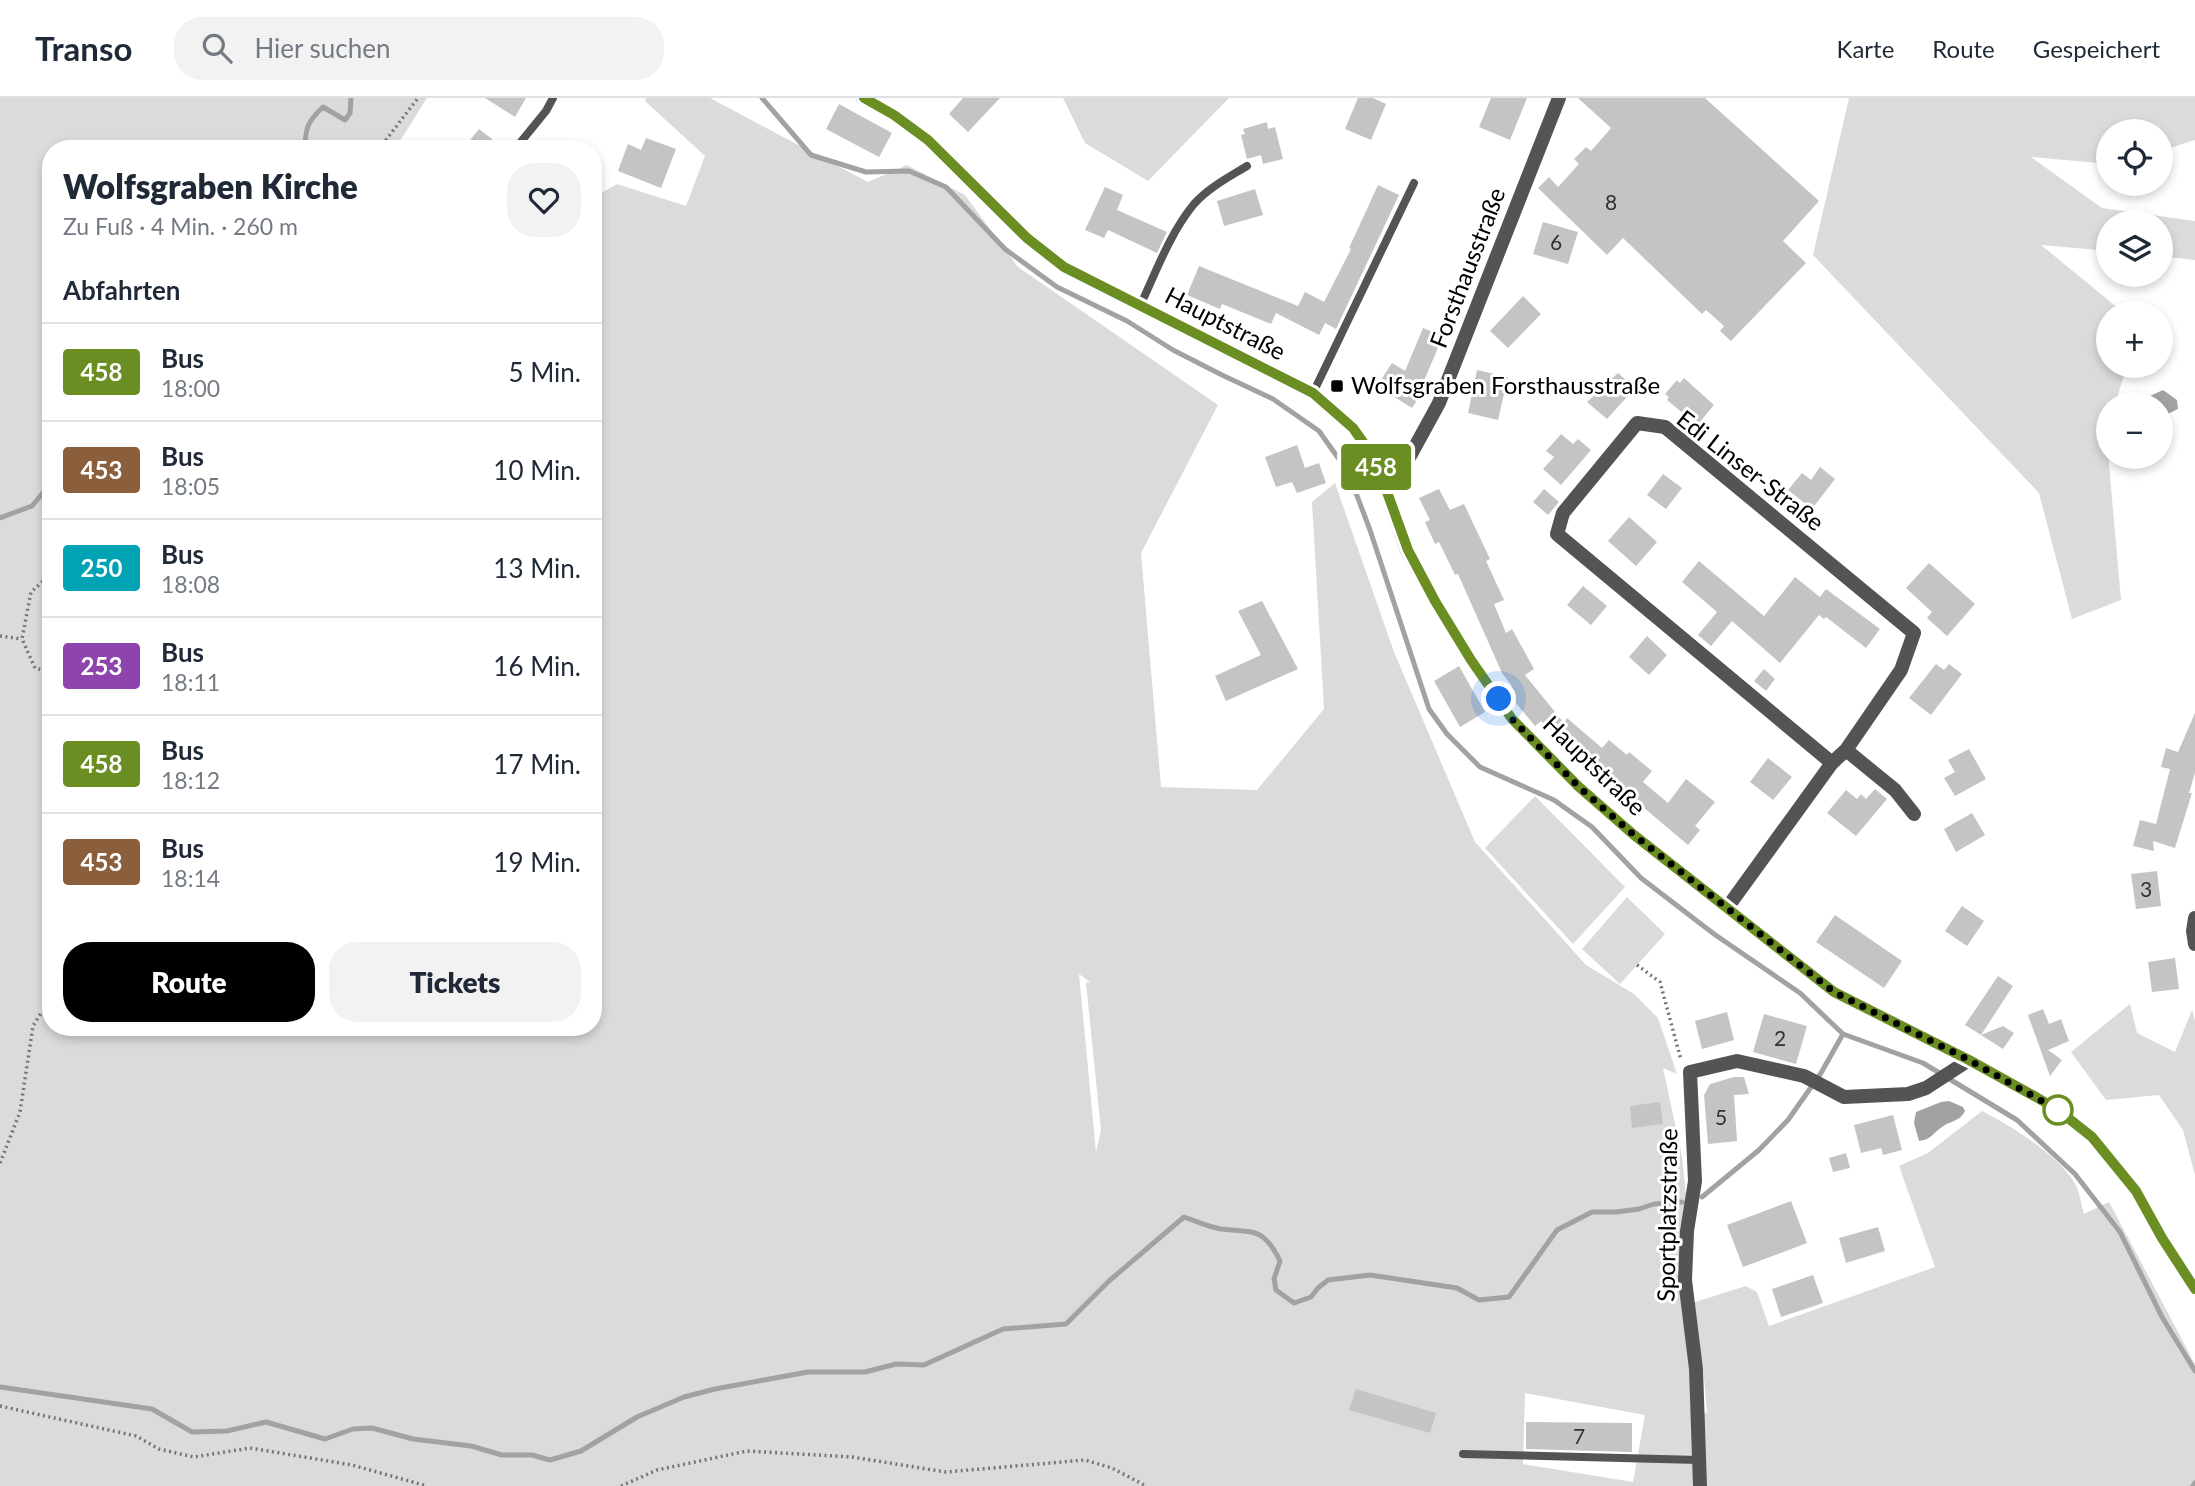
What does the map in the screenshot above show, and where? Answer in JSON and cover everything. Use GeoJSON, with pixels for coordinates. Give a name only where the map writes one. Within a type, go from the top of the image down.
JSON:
{"type":"FeatureCollection","features":[{"type":"Feature","properties":{"kind":"main road","name":"Hauptstraße"},"geometry":{"type":"LineString","coordinates":[[863,98],[894,115],[928,140],[1027,238],[1064,267],[1313,393],[1353,428],[1370,452],[1408,550],[1435,601],[1512,719],[1579,787],[1634,835],[1834,992],[1969,1060],[2058,1110],[2092,1137],[2136,1191],[2195,1289]]}},
{"type":"Feature","properties":{"kind":"street","name":"Forsthausstraße"},"geometry":{"type":"LineString","coordinates":[[1383,481],[1410,456],[1439,403],[1559,98]]}},
{"type":"Feature","properties":{"kind":"street","name":"Edi Linser-Straße"},"geometry":{"type":"LineString","coordinates":[[1727,908],[1832,763],[1846,750],[1901,670],[1914,633],[1665,428],[1637,423],[1563,513],[1557,534],[1832,763]]}},
{"type":"Feature","properties":{"kind":"street"},"geometry":{"type":"LineString","coordinates":[[1846,750],[1895,790],[1914,814]]}},
{"type":"Feature","properties":{"kind":"street"},"geometry":{"type":"LineString","coordinates":[[2195,918],[2195,944]]}},
{"type":"Feature","properties":{"kind":"street"},"geometry":{"type":"LineString","coordinates":[[1690,1072],[1737,1061],[1804,1076],[1844,1097],[1908,1094],[1926,1088],[1969,1060]]}},
{"type":"Feature","properties":{"kind":"street","name":"Sportplatzstraße"},"geometry":{"type":"LineString","coordinates":[[1690,1072],[1695,1181],[1687,1231],[1685,1280],[1696,1369],[1700,1486]]}},
{"type":"Feature","properties":{"kind":"lane"},"geometry":{"type":"LineString","coordinates":[[522,140],[553,98]]}},
{"type":"Feature","properties":{"kind":"lane"},"geometry":{"type":"LineString","coordinates":[[1140,306],[1172,238],[1194,204],[1220,182],[1247,166]]}},
{"type":"Feature","properties":{"kind":"lane"},"geometry":{"type":"LineString","coordinates":[[1313,393],[1414,183]]}},
{"type":"Feature","properties":{"kind":"lane"},"geometry":{"type":"LineString","coordinates":[[1464,1454],[1699,1460]]}},
{"type":"Feature","properties":{"kind":"path"},"geometry":{"type":"LineString","coordinates":[[386,140],[418,98]]}},
{"type":"Feature","properties":{"kind":"path"},"geometry":{"type":"LineString","coordinates":[[42,582],[31,592],[22,639],[35,668],[42,670]]}},
{"type":"Feature","properties":{"kind":"path"},"geometry":{"type":"LineString","coordinates":[[0,636],[22,639]]}},
{"type":"Feature","properties":{"kind":"path"},"geometry":{"type":"LineString","coordinates":[[1637,965],[1660,982],[1683,1069],[1690,1072]]}},
{"type":"Feature","properties":{"kind":"path"},"geometry":{"type":"LineString","coordinates":[[0,1163],[20,1112],[33,1026],[42,1013]]}},
{"type":"Feature","properties":{"kind":"path"},"geometry":{"type":"LineString","coordinates":[[0,1406],[136,1436],[159,1449],[194,1457],[250,1448],[352,1465],[427,1486]]}},
{"type":"Feature","properties":{"kind":"path"},"geometry":{"type":"LineString","coordinates":[[621,1486],[657,1470],[747,1451],[852,1457],[946,1472],[1085,1460],[1112,1468],[1146,1486]]}},
{"type":"Feature","properties":{"kind":"shaded area"},"geometry":{"type":"Polygon","coordinates":[[[0,98],[427,98],[401,140],[42,140],[42,1036],[602,1036],[602,193],[617,184],[686,206],[705,156],[645,101],[646,98],[710,98],[868,182],[907,165],[965,195],[1018,267],[1218,405],[1141,553],[1161,787],[1257,790],[1324,709],[1312,502],[1335,483],[1394,652],[1475,842],[1586,965],[1634,994],[1658,1018],[1677,1074],[1663,1068],[1682,1156],[1687,1207],[1679,1260],[1681,1306],[1691,1366],[1690,1409],[1707,1413],[1703,1366],[1692,1303],[1746,1286],[1757,1292],[1769,1326],[1935,1267],[1899,1166],[1928,1153],[1982,1111],[2019,1132],[2057,1161],[2076,1186],[2084,1214],[2109,1202],[2195,1364],[2195,1486],[0,1486],[0,98]],[[1079,974],[1096,1152],[1101,1130],[1086,983],[1090,982],[1079,974]],[[1525,1393],[1523,1464],[1633,1482],[1645,1415],[1525,1393]]]}},
{"type":"Feature","properties":{"kind":"shaded area"},"geometry":{"type":"Polygon","coordinates":[[[1063,98],[1229,98],[1148,181],[1085,143],[1063,98]]]}},
{"type":"Feature","properties":{"kind":"shaded area"},"geometry":{"type":"Polygon","coordinates":[[[1849,98],[2195,98],[2195,140],[2173,147],[2173,119],[2096,119],[2096,163],[2031,157],[2102,208],[2116,210],[2096,210],[2096,250],[2041,245],[2109,301],[2096,301],[2096,378],[2123,378],[2119,392],[2096,392],[2096,469],[2109,469],[2121,600],[2072,619],[2039,493],[1813,255],[1849,98]]]}},
{"type":"Feature","properties":{"kind":"shaded area"},"geometry":{"type":"Polygon","coordinates":[[[2173,218],[2195,221],[2195,260],[2173,257],[2173,218]]]}},
{"type":"Feature","properties":{"kind":"shaded area"},"geometry":{"type":"Polygon","coordinates":[[[2173,397],[2177,400],[2178,409],[2173,411],[2173,397]]]}},
{"type":"Feature","properties":{"kind":"shaded area"},"geometry":{"type":"Polygon","coordinates":[[[1535,796],[1625,887],[1573,944],[1485,848],[1535,796]]]}},
{"type":"Feature","properties":{"kind":"shaded area"},"geometry":{"type":"Polygon","coordinates":[[[1627,897],[1665,934],[1620,984],[1582,949],[1627,897]]]}},
{"type":"Feature","properties":{"kind":"shaded area"},"geometry":{"type":"Polygon","coordinates":[[[2130,1004],[2137,1033],[2175,1052],[2192,1010],[2195,1020],[2195,1175],[2183,1130],[2159,1095],[2106,1100],[2071,1052],[2130,1004]]]}},
{"type":"Feature","properties":{"kind":"shaded area"},"geometry":{"type":"Polygon","coordinates":[[[1949,1101],[1963,1107],[1963,1115],[1929,1138],[1919,1141],[1914,1123],[1916,1112],[1949,1101]]]}},
{"type":"Feature","properties":{"kind":"building"},"geometry":{"type":"Polygon","coordinates":[[[485,98],[526,98],[515,117],[485,98]]]}},
{"type":"Feature","properties":{"kind":"building"},"geometry":{"type":"Polygon","coordinates":[[[963,98],[1000,98],[968,132],[949,114],[963,98]]]}},
{"type":"Feature","properties":{"kind":"building"},"geometry":{"type":"Polygon","coordinates":[[[1358,98],[1373,98],[1386,104],[1371,140],[1345,129],[1358,98]]]}},
{"type":"Feature","properties":{"kind":"building"},"geometry":{"type":"Polygon","coordinates":[[[1491,98],[1527,98],[1510,140],[1479,127],[1491,98]]]}},
{"type":"Feature","properties":{"kind":"building"},"geometry":{"type":"Polygon","coordinates":[[[1578,98],[1705,98],[1819,201],[1783,241],[1806,263],[1731,341],[1720,331],[1724,326],[1706,310],[1702,314],[1623,238],[1607,255],[1538,188],[1549,177],[1558,187],[1579,164],[1574,159],[1586,147],[1591,151],[1611,128],[1578,98]]]}},
{"type":"Feature","properties":{"kind":"building"},"geometry":{"type":"Polygon","coordinates":[[[839,104],[892,133],[879,157],[826,129],[839,104]]]}},
{"type":"Feature","properties":{"kind":"building"},"geometry":{"type":"Polygon","coordinates":[[[1267,122],[1268,129],[1275,127],[1283,159],[1263,164],[1261,155],[1247,159],[1241,135],[1245,134],[1243,129],[1267,122]]]}},
{"type":"Feature","properties":{"kind":"building"},"geometry":{"type":"Polygon","coordinates":[[[479,129],[493,140],[470,140],[479,129]]]}},
{"type":"Feature","properties":{"kind":"building"},"geometry":{"type":"Polygon","coordinates":[[[646,138],[676,149],[661,188],[618,171],[628,144],[641,150],[646,138]]]}},
{"type":"Feature","properties":{"kind":"building"},"geometry":{"type":"Polygon","coordinates":[[[1378,185],[1399,195],[1336,329],[1325,323],[1319,335],[1276,313],[1271,324],[1222,304],[1220,309],[1187,295],[1199,266],[1298,306],[1305,292],[1324,302],[1351,249],[1349,248],[1378,185]]]}},
{"type":"Feature","properties":{"kind":"building"},"geometry":{"type":"Polygon","coordinates":[[[1105,187],[1123,195],[1117,210],[1167,232],[1157,253],[1108,230],[1104,238],[1085,230],[1105,187]]]}},
{"type":"Feature","properties":{"kind":"building"},"geometry":{"type":"Polygon","coordinates":[[[1255,189],[1263,215],[1224,226],[1217,201],[1255,189]]]}},
{"type":"Feature","properties":{"kind":"building"},"geometry":{"type":"Polygon","coordinates":[[[1543,222],[1578,232],[1568,264],[1533,254],[1543,222]]]}},
{"type":"Feature","properties":{"kind":"building"},"geometry":{"type":"Polygon","coordinates":[[[1523,296],[1541,314],[1508,348],[1490,331],[1523,296]]]}},
{"type":"Feature","properties":{"kind":"building"},"geometry":{"type":"Polygon","coordinates":[[[1423,328],[1443,336],[1423,383],[1427,385],[1412,408],[1377,386],[1392,363],[1405,371],[1423,328]]]}},
{"type":"Feature","properties":{"kind":"building"},"geometry":{"type":"Polygon","coordinates":[[[1477,370],[1508,377],[1498,420],[1468,413],[1477,370]]]}},
{"type":"Feature","properties":{"kind":"building"},"geometry":{"type":"Polygon","coordinates":[[[1618,373],[1635,388],[1607,419],[1587,402],[1618,373]]]}},
{"type":"Feature","properties":{"kind":"building"},"geometry":{"type":"Polygon","coordinates":[[[1684,378],[1714,405],[1699,423],[1693,418],[1691,420],[1667,400],[1669,397],[1665,394],[1677,380],[1680,383],[1684,378]]]}},
{"type":"Feature","properties":{"kind":"building"},"geometry":{"type":"Polygon","coordinates":[[[1561,434],[1573,444],[1578,439],[1591,450],[1561,485],[1543,469],[1554,457],[1546,451],[1561,434]]]}},
{"type":"Feature","properties":{"kind":"building"},"geometry":{"type":"Polygon","coordinates":[[[1297,445],[1305,468],[1319,463],[1326,483],[1297,493],[1292,482],[1276,487],[1265,457],[1297,445]]]}},
{"type":"Feature","properties":{"kind":"building"},"geometry":{"type":"Polygon","coordinates":[[[1820,467],[1835,479],[1812,509],[1788,490],[1802,473],[1811,480],[1820,467]]]}},
{"type":"Feature","properties":{"kind":"building"},"geometry":{"type":"Polygon","coordinates":[[[1663,474],[1682,488],[1666,509],[1647,495],[1663,474]]]}},
{"type":"Feature","properties":{"kind":"building"},"geometry":{"type":"Polygon","coordinates":[[[1439,489],[1450,510],[1464,504],[1490,559],[1486,561],[1504,600],[1494,604],[1506,633],[1512,629],[1534,669],[1525,675],[1564,723],[1567,718],[1602,748],[1609,740],[1627,755],[1629,752],[1652,771],[1643,782],[1668,803],[1686,779],[1715,802],[1695,826],[1700,830],[1688,845],[1541,721],[1535,726],[1506,691],[1512,686],[1502,673],[1458,574],[1455,575],[1439,542],[1435,544],[1425,522],[1430,520],[1419,498],[1439,489]]]}},
{"type":"Feature","properties":{"kind":"building"},"geometry":{"type":"Polygon","coordinates":[[[1544,489],[1559,502],[1548,515],[1533,502],[1544,489]]]}},
{"type":"Feature","properties":{"kind":"building"},"geometry":{"type":"Polygon","coordinates":[[[1629,517],[1657,542],[1636,566],[1608,541],[1629,517]]]}},
{"type":"Feature","properties":{"kind":"building"},"geometry":{"type":"Polygon","coordinates":[[[1699,561],[1764,616],[1795,577],[1820,597],[1826,589],[1880,629],[1866,648],[1826,617],[1824,619],[1819,615],[1780,663],[1732,621],[1711,646],[1698,635],[1717,612],[1682,582],[1699,561]]]}},
{"type":"Feature","properties":{"kind":"building"},"geometry":{"type":"Polygon","coordinates":[[[1929,563],[1975,604],[1947,636],[1927,618],[1932,612],[1906,588],[1929,563]]]}},
{"type":"Feature","properties":{"kind":"building"},"geometry":{"type":"Polygon","coordinates":[[[1583,586],[1607,606],[1591,625],[1567,605],[1583,586]]]}},
{"type":"Feature","properties":{"kind":"building"},"geometry":{"type":"Polygon","coordinates":[[[1262,601],[1298,669],[1226,701],[1215,676],[1261,655],[1238,611],[1262,601]]]}},
{"type":"Feature","properties":{"kind":"building"},"geometry":{"type":"Polygon","coordinates":[[[1647,636],[1667,655],[1649,675],[1629,657],[1647,636]]]}},
{"type":"Feature","properties":{"kind":"building"},"geometry":{"type":"Polygon","coordinates":[[[1936,664],[1944,670],[1949,664],[1962,674],[1931,715],[1909,698],[1936,664]]]}},
{"type":"Feature","properties":{"kind":"building"},"geometry":{"type":"Polygon","coordinates":[[[1459,666],[1485,712],[1460,727],[1434,681],[1459,666]]]}},
{"type":"Feature","properties":{"kind":"building"},"geometry":{"type":"Polygon","coordinates":[[[1764,669],[1775,679],[1766,691],[1754,681],[1764,669]]]}},
{"type":"Feature","properties":{"kind":"building"},"geometry":{"type":"Polygon","coordinates":[[[2195,713],[2195,773],[2189,793],[2192,793],[2175,848],[2153,841],[2154,851],[2133,846],[2140,820],[2156,824],[2170,769],[2161,767],[2166,748],[2178,752],[2195,713]]]}},
{"type":"Feature","properties":{"kind":"building"},"geometry":{"type":"Polygon","coordinates":[[[1969,749],[1986,779],[1955,796],[1944,778],[1955,772],[1948,760],[1969,749]]]}},
{"type":"Feature","properties":{"kind":"building"},"geometry":{"type":"Polygon","coordinates":[[[1768,758],[1792,777],[1773,800],[1750,782],[1768,758]]]}},
{"type":"Feature","properties":{"kind":"building"},"geometry":{"type":"Polygon","coordinates":[[[1875,789],[1887,799],[1856,836],[1827,813],[1846,790],[1857,799],[1861,794],[1866,799],[1875,789]]]}},
{"type":"Feature","properties":{"kind":"building"},"geometry":{"type":"Polygon","coordinates":[[[1972,813],[1985,835],[1956,852],[1944,829],[1972,813]]]}},
{"type":"Feature","properties":{"kind":"building"},"geometry":{"type":"Polygon","coordinates":[[[2157,871],[2161,906],[2136,909],[2131,874],[2157,871]]]}},
{"type":"Feature","properties":{"kind":"building"},"geometry":{"type":"Polygon","coordinates":[[[1962,906],[1984,921],[1967,946],[1945,931],[1962,906]]]}},
{"type":"Feature","properties":{"kind":"building"},"geometry":{"type":"Polygon","coordinates":[[[1835,915],[1902,961],[1884,988],[1816,942],[1835,915]]]}},
{"type":"Feature","properties":{"kind":"building"},"geometry":{"type":"Polygon","coordinates":[[[2175,958],[2179,989],[2152,992],[2148,962],[2175,958]]]}},
{"type":"Feature","properties":{"kind":"building"},"geometry":{"type":"Polygon","coordinates":[[[1998,976],[2013,986],[1981,1035],[1965,1025],[1998,976]]]}},
{"type":"Feature","properties":{"kind":"building"},"geometry":{"type":"Polygon","coordinates":[[[2043,1009],[2049,1024],[2061,1019],[2069,1041],[2048,1050],[2062,1060],[2050,1076],[2028,1015],[2043,1009]]]}},
{"type":"Feature","properties":{"kind":"building"},"geometry":{"type":"Polygon","coordinates":[[[1727,1012],[1734,1040],[1702,1049],[1695,1021],[1727,1012]]]}},
{"type":"Feature","properties":{"kind":"building"},"geometry":{"type":"Polygon","coordinates":[[[1764,1014],[1807,1026],[1796,1064],[1753,1052],[1764,1014]]]}},
{"type":"Feature","properties":{"kind":"building"},"geometry":{"type":"Polygon","coordinates":[[[2003,1026],[2014,1033],[2003,1049],[1981,1035],[2003,1026]]]}},
{"type":"Feature","properties":{"kind":"building"},"geometry":{"type":"Polygon","coordinates":[[[1744,1077],[1749,1094],[1734,1095],[1737,1141],[1708,1144],[1704,1095],[1710,1084],[1744,1077]]]}},
{"type":"Feature","properties":{"kind":"building"},"geometry":{"type":"Polygon","coordinates":[[[1660,1102],[1663,1124],[1632,1128],[1630,1106],[1660,1102]]]}},
{"type":"Feature","properties":{"kind":"building"},"geometry":{"type":"Polygon","coordinates":[[[1893,1115],[1902,1150],[1883,1155],[1881,1148],[1861,1153],[1854,1125],[1893,1115]]]}},
{"type":"Feature","properties":{"kind":"building"},"geometry":{"type":"Polygon","coordinates":[[[1846,1153],[1850,1168],[1833,1172],[1829,1158],[1846,1153]]]}},
{"type":"Feature","properties":{"kind":"building"},"geometry":{"type":"Polygon","coordinates":[[[1791,1201],[1807,1243],[1743,1267],[1727,1225],[1791,1201]]]}},
{"type":"Feature","properties":{"kind":"building"},"geometry":{"type":"Polygon","coordinates":[[[1878,1227],[1885,1251],[1846,1263],[1839,1238],[1878,1227]]]}},
{"type":"Feature","properties":{"kind":"building"},"geometry":{"type":"Polygon","coordinates":[[[1813,1275],[1823,1303],[1781,1317],[1772,1289],[1813,1275]]]}},
{"type":"Feature","properties":{"kind":"building"},"geometry":{"type":"Polygon","coordinates":[[[1356,1389],[1436,1413],[1430,1433],[1349,1410],[1356,1389]]]}},
{"type":"Feature","properties":{"kind":"building"},"geometry":{"type":"Polygon","coordinates":[[[1526,1422],[1632,1423],[1632,1452],[1526,1449],[1526,1422]]]}},
{"type":"Feature","properties":{"kind":"waterway"},"geometry":{"type":"LineString","coordinates":[[306,140],[308,125],[323,107],[345,120],[350,113],[351,98]]}},
{"type":"Feature","properties":{"kind":"waterway"},"geometry":{"type":"LineString","coordinates":[[762,98],[811,155],[866,172],[909,171],[946,187],[1005,249],[1057,287],[1127,321],[1173,350],[1273,399],[1319,431],[1348,472],[1429,709],[1447,734],[1480,767],[1554,800],[1592,827],[1641,878],[1714,934],[1800,993],[1843,1034],[1923,1063],[2017,1120],[2075,1174],[2120,1232],[2162,1317],[2195,1371]]}},
{"type":"Feature","properties":{"kind":"waterway"},"geometry":{"type":"LineString","coordinates":[[0,518],[32,506],[42,494]]}},
{"type":"Feature","properties":{"kind":"waterway"},"geometry":{"type":"LineString","coordinates":[[1702,1197],[1759,1150],[1788,1120],[1821,1073],[1843,1034]]}},
{"type":"Feature","properties":{"kind":"waterway"},"geometry":{"type":"LineString","coordinates":[[0,1387],[152,1409],[192,1432],[227,1431],[266,1422],[325,1439],[353,1429],[372,1428],[413,1439],[471,1446],[502,1455],[532,1455],[550,1460],[581,1451],[637,1417],[684,1397],[808,1372],[865,1372],[896,1364],[924,1365],[1003,1329],[1066,1324],[1109,1281],[1184,1217],[1216,1228],[1256,1233],[1262,1237],[1280,1261],[1274,1279],[1276,1290],[1294,1303],[1311,1297],[1328,1280],[1370,1275],[1457,1288],[1479,1300],[1509,1297],[1557,1230],[1592,1212],[1616,1212],[1654,1204],[1682,1202]]}},
{"type":"Feature","properties":{"kind":"bus line","name":"458"},"geometry":{"type":"LineString","coordinates":[[864,98],[894,115],[928,140],[1027,238],[1064,267],[1313,393],[1326,403],[1353,428],[1370,452],[1408,550],[1435,601],[1512,719],[1579,787],[1634,835],[1834,992],[2036,1097],[2058,1110],[2092,1137],[2136,1191],[2195,1289]]}},
{"type":"Feature","properties":{"kind":"place","name":"Wolfsgraben Forsthausstraße"},"geometry":{"type":"Point","coordinates":[1337,386]}},
{"type":"Feature","properties":{"kind":"route"},"geometry":{"type":"LineString","coordinates":[[1499,699],[1512,719],[1579,787],[1634,835],[1834,992],[1969,1060],[2058,1110]]}}]}
